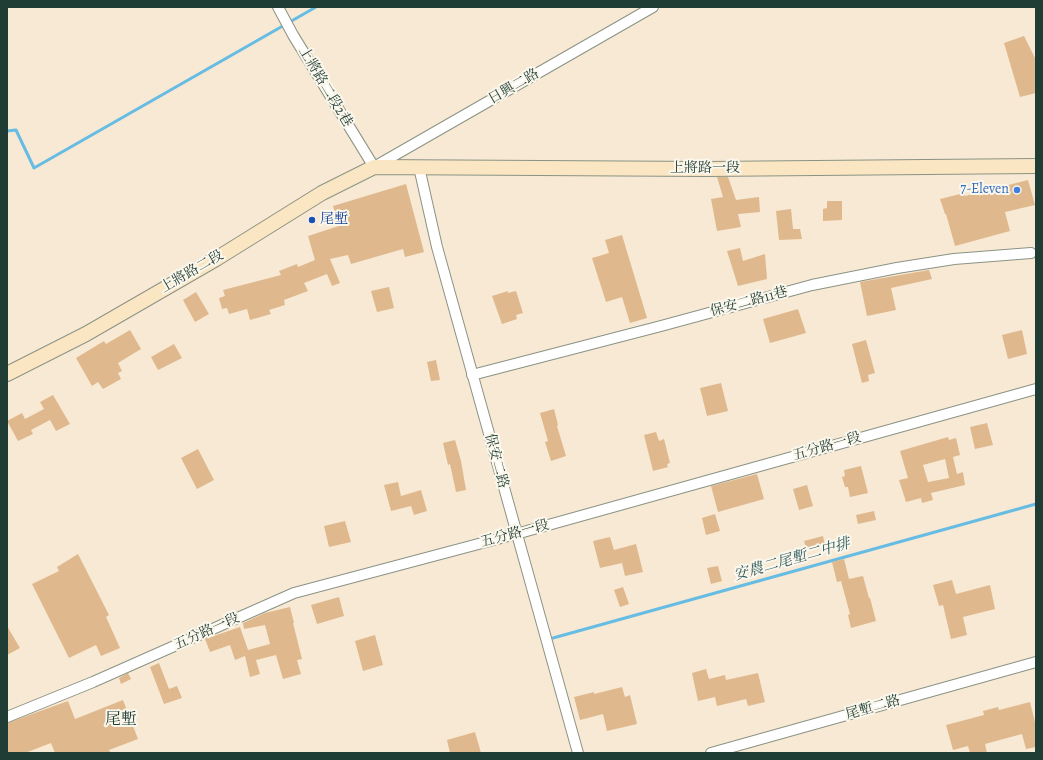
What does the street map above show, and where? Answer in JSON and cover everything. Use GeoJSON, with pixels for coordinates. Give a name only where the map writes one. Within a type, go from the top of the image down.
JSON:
{"type":"FeatureCollection","features":[{"type":"Feature","properties":{"kind":"main road","name":"上將路一段"},"geometry":{"type":"LineString","coordinates":[[374,167],[714,169],[1036,166]]}},
{"type":"Feature","properties":{"kind":"main road","name":"上將路二段"},"geometry":{"type":"LineString","coordinates":[[7,374],[86,334],[216,259],[322,193],[374,167]]}},
{"type":"Feature","properties":{"kind":"street","name":"上將路二段2巷"},"geometry":{"type":"LineString","coordinates":[[278,7],[293,35],[374,167]]}},
{"type":"Feature","properties":{"kind":"street","name":"日興二路"},"geometry":{"type":"LineString","coordinates":[[374,167],[653,7]]}},
{"type":"Feature","properties":{"kind":"street","name":"保安二路"},"geometry":{"type":"LineString","coordinates":[[419,167],[437,247],[578,753]]}},
{"type":"Feature","properties":{"kind":"street","name":"保安二路11巷"},"geometry":{"type":"LineString","coordinates":[[472,375],[812,285],[897,268],[954,259],[1031,253]]}},
{"type":"Feature","properties":{"kind":"street","name":"五分路一段"},"geometry":{"type":"LineString","coordinates":[[7,717],[93,682],[294,593],[516,534],[1036,389]]}},
{"type":"Feature","properties":{"kind":"street","name":"尾塹二路"},"geometry":{"type":"LineString","coordinates":[[711,753],[1036,662]]}},
{"type":"Feature","properties":{"kind":"building"},"geometry":{"type":"Polygon","coordinates":[[[1024,36],[1036,60],[1036,93],[1020,97],[1004,43],[1024,36]]]}},
{"type":"Feature","properties":{"kind":"building"},"geometry":{"type":"Polygon","coordinates":[[[717,177],[728,177],[736,200],[759,197],[760,212],[738,214],[741,227],[717,231],[711,199],[723,197],[717,177]]]}},
{"type":"Feature","properties":{"kind":"building"},"geometry":{"type":"Polygon","coordinates":[[[1028,180],[1035,205],[1005,212],[1010,231],[955,246],[940,199],[964,193],[965,196],[1028,180]]]}},
{"type":"Feature","properties":{"kind":"building"},"geometry":{"type":"Polygon","coordinates":[[[406,184],[424,252],[405,257],[403,249],[351,264],[348,255],[330,259],[340,283],[332,286],[327,274],[304,283],[308,291],[284,300],[285,305],[269,310],[271,314],[250,320],[247,309],[229,314],[227,308],[222,309],[219,298],[225,296],[223,290],[281,275],[279,271],[297,264],[298,267],[315,260],[308,236],[339,226],[333,206],[406,184]]]}},
{"type":"Feature","properties":{"kind":"building"},"geometry":{"type":"Polygon","coordinates":[[[827,201],[842,201],[842,220],[823,221],[823,209],[827,208],[827,201]]]}},
{"type":"Feature","properties":{"kind":"building"},"geometry":{"type":"Polygon","coordinates":[[[791,209],[793,229],[800,229],[802,239],[779,240],[776,211],[791,209]]]}},
{"type":"Feature","properties":{"kind":"building"},"geometry":{"type":"Polygon","coordinates":[[[622,235],[647,318],[630,323],[622,297],[606,302],[592,258],[609,253],[605,240],[622,235]]]}},
{"type":"Feature","properties":{"kind":"building"},"geometry":{"type":"Polygon","coordinates":[[[740,248],[743,261],[765,254],[767,279],[738,286],[727,251],[740,248]]]}},
{"type":"Feature","properties":{"kind":"building"},"geometry":{"type":"Polygon","coordinates":[[[929,270],[932,279],[891,288],[896,310],[867,316],[860,282],[929,270]]]}},
{"type":"Feature","properties":{"kind":"building"},"geometry":{"type":"Polygon","coordinates":[[[389,287],[394,308],[377,312],[371,291],[389,287]]]}},
{"type":"Feature","properties":{"kind":"building"},"geometry":{"type":"Polygon","coordinates":[[[508,291],[508,293],[516,291],[523,313],[516,315],[517,319],[502,324],[492,296],[508,291]]]}},
{"type":"Feature","properties":{"kind":"building"},"geometry":{"type":"Polygon","coordinates":[[[196,292],[209,314],[195,322],[183,300],[196,292]]]}},
{"type":"Feature","properties":{"kind":"building"},"geometry":{"type":"Polygon","coordinates":[[[798,309],[806,333],[770,343],[763,319],[798,309]]]}},
{"type":"Feature","properties":{"kind":"building"},"geometry":{"type":"Polygon","coordinates":[[[130,330],[141,349],[118,363],[122,371],[118,373],[121,379],[103,389],[98,382],[92,386],[76,358],[104,341],[106,344],[130,330]]]}},
{"type":"Feature","properties":{"kind":"building"},"geometry":{"type":"Polygon","coordinates":[[[1022,330],[1027,354],[1008,359],[1002,335],[1022,330]]]}},
{"type":"Feature","properties":{"kind":"building"},"geometry":{"type":"Polygon","coordinates":[[[866,340],[875,373],[868,375],[869,381],[862,383],[852,344],[866,340]]]}},
{"type":"Feature","properties":{"kind":"building"},"geometry":{"type":"Polygon","coordinates":[[[174,344],[182,358],[158,370],[151,357],[174,344]]]}},
{"type":"Feature","properties":{"kind":"building"},"geometry":{"type":"Polygon","coordinates":[[[436,360],[440,380],[431,381],[427,362],[436,360]]]}},
{"type":"Feature","properties":{"kind":"building"},"geometry":{"type":"Polygon","coordinates":[[[721,383],[728,411],[707,416],[700,388],[721,383]]]}},
{"type":"Feature","properties":{"kind":"building"},"geometry":{"type":"Polygon","coordinates":[[[53,395],[70,424],[56,431],[50,420],[31,430],[33,434],[18,441],[7,421],[22,413],[25,419],[44,409],[40,402],[53,395]]]}},
{"type":"Feature","properties":{"kind":"building"},"geometry":{"type":"Polygon","coordinates":[[[554,409],[557,426],[566,456],[551,461],[545,442],[548,441],[540,413],[554,409]]]}},
{"type":"Feature","properties":{"kind":"building"},"geometry":{"type":"Polygon","coordinates":[[[987,423],[993,445],[975,449],[970,427],[987,423]]]}},
{"type":"Feature","properties":{"kind":"building"},"geometry":{"type":"Polygon","coordinates":[[[656,432],[659,441],[664,439],[670,463],[667,464],[668,467],[653,471],[644,435],[656,432]]]}},
{"type":"Feature","properties":{"kind":"building"},"geometry":{"type":"Polygon","coordinates":[[[948,437],[949,440],[956,438],[960,455],[953,457],[957,474],[963,472],[965,485],[931,493],[933,500],[922,503],[921,498],[906,502],[899,480],[908,478],[900,451],[948,437]],[[945,459],[923,465],[928,482],[949,478],[945,459]]]}},
{"type":"Feature","properties":{"kind":"building"},"geometry":{"type":"Polygon","coordinates":[[[455,440],[461,461],[466,490],[456,492],[450,464],[448,465],[443,443],[455,440]]]}},
{"type":"Feature","properties":{"kind":"building"},"geometry":{"type":"Polygon","coordinates":[[[198,449],[214,480],[197,489],[181,458],[198,449]]]}},
{"type":"Feature","properties":{"kind":"building"},"geometry":{"type":"Polygon","coordinates":[[[861,466],[868,493],[850,497],[848,487],[845,487],[842,477],[845,476],[844,470],[861,466]]]}},
{"type":"Feature","properties":{"kind":"building"},"geometry":{"type":"Polygon","coordinates":[[[757,474],[764,499],[718,512],[711,486],[757,474]]]}},
{"type":"Feature","properties":{"kind":"building"},"geometry":{"type":"Polygon","coordinates":[[[398,482],[401,496],[421,490],[427,511],[414,515],[411,506],[391,511],[384,485],[398,482]]]}},
{"type":"Feature","properties":{"kind":"building"},"geometry":{"type":"Polygon","coordinates":[[[807,485],[813,506],[799,510],[793,489],[807,485]]]}},
{"type":"Feature","properties":{"kind":"building"},"geometry":{"type":"Polygon","coordinates":[[[874,511],[876,520],[858,524],[856,515],[874,511]]]}},
{"type":"Feature","properties":{"kind":"building"},"geometry":{"type":"Polygon","coordinates":[[[715,514],[720,531],[706,535],[702,518],[715,514]]]}},
{"type":"Feature","properties":{"kind":"building"},"geometry":{"type":"Polygon","coordinates":[[[345,521],[351,542],[329,547],[324,526],[345,521]]]}},
{"type":"Feature","properties":{"kind":"building"},"geometry":{"type":"Polygon","coordinates":[[[823,536],[825,546],[807,551],[804,541],[823,536]]]}},
{"type":"Feature","properties":{"kind":"building"},"geometry":{"type":"Polygon","coordinates":[[[610,537],[614,550],[636,544],[643,572],[625,576],[622,563],[600,568],[593,541],[610,537]]]}},
{"type":"Feature","properties":{"kind":"building"},"geometry":{"type":"Polygon","coordinates":[[[78,554],[109,615],[106,617],[120,648],[101,656],[96,645],[69,658],[32,584],[59,571],[57,567],[78,554]]]}},
{"type":"Feature","properties":{"kind":"building"},"geometry":{"type":"Polygon","coordinates":[[[844,559],[849,579],[863,576],[876,621],[851,628],[848,615],[850,614],[841,581],[837,582],[832,562],[844,559]]]}},
{"type":"Feature","properties":{"kind":"building"},"geometry":{"type":"Polygon","coordinates":[[[718,566],[722,581],[711,584],[707,568],[718,566]]]}},
{"type":"Feature","properties":{"kind":"building"},"geometry":{"type":"Polygon","coordinates":[[[952,580],[956,594],[990,585],[995,609],[963,617],[967,635],[951,639],[943,605],[939,606],[933,585],[952,580]]]}},
{"type":"Feature","properties":{"kind":"building"},"geometry":{"type":"Polygon","coordinates":[[[623,587],[629,604],[620,607],[614,590],[623,587]]]}},
{"type":"Feature","properties":{"kind":"building"},"geometry":{"type":"Polygon","coordinates":[[[339,597],[344,616],[317,624],[311,605],[339,597]]]}},
{"type":"Feature","properties":{"kind":"building"},"geometry":{"type":"Polygon","coordinates":[[[290,607],[302,659],[297,660],[301,674],[283,679],[276,655],[256,660],[260,674],[250,677],[245,656],[235,660],[230,645],[210,652],[205,639],[240,627],[248,650],[270,644],[265,625],[244,629],[243,623],[265,613],[290,607]]]}},
{"type":"Feature","properties":{"kind":"building"},"geometry":{"type":"Polygon","coordinates":[[[7,626],[20,648],[7,655],[7,626]]]}},
{"type":"Feature","properties":{"kind":"building"},"geometry":{"type":"Polygon","coordinates":[[[375,635],[383,665],[363,671],[355,641],[375,635]]]}},
{"type":"Feature","properties":{"kind":"building"},"geometry":{"type":"Polygon","coordinates":[[[159,663],[169,689],[177,686],[182,698],[164,704],[150,667],[159,663]]]}},
{"type":"Feature","properties":{"kind":"building"},"geometry":{"type":"Polygon","coordinates":[[[706,669],[709,679],[725,675],[726,680],[758,673],[765,702],[748,706],[746,699],[717,706],[715,697],[698,701],[692,673],[706,669]]]}},
{"type":"Feature","properties":{"kind":"building"},"geometry":{"type":"Polygon","coordinates":[[[128,673],[131,679],[121,684],[119,678],[128,673]]]}},
{"type":"Feature","properties":{"kind":"building"},"geometry":{"type":"Polygon","coordinates":[[[622,687],[625,697],[630,695],[637,724],[607,731],[603,714],[580,720],[574,697],[622,687]]]}},
{"type":"Feature","properties":{"kind":"building"},"geometry":{"type":"Polygon","coordinates":[[[123,700],[138,739],[109,750],[111,753],[55,753],[51,743],[25,753],[7,753],[7,723],[68,701],[75,719],[123,700]]]}},
{"type":"Feature","properties":{"kind":"building"},"geometry":{"type":"Polygon","coordinates":[[[1030,702],[1036,726],[1036,747],[1026,749],[1022,734],[985,744],[987,753],[970,753],[968,746],[953,750],[946,725],[984,715],[983,711],[998,707],[999,710],[1030,702]]]}},
{"type":"Feature","properties":{"kind":"building"},"geometry":{"type":"Polygon","coordinates":[[[475,732],[481,753],[450,753],[447,740],[475,732]]]}},
{"type":"Feature","properties":{"kind":"waterway"},"geometry":{"type":"LineString","coordinates":[[7,131],[16,130],[34,168],[316,7]]}},
{"type":"Feature","properties":{"kind":"waterway","name":"安農二尾塹二中排"},"geometry":{"type":"LineString","coordinates":[[553,638],[1036,504]]}},
{"type":"Feature","properties":{"kind":"place","name":"7-Eleven"},"geometry":{"type":"Point","coordinates":[1017,190]}},
{"type":"Feature","properties":{"kind":"place","name":"尾塹"},"geometry":{"type":"Point","coordinates":[312,220]}},
{"type":"Feature","properties":{"kind":"district","name":"尾塹"},"geometry":{"type":"Point","coordinates":[121,720]}}]}
